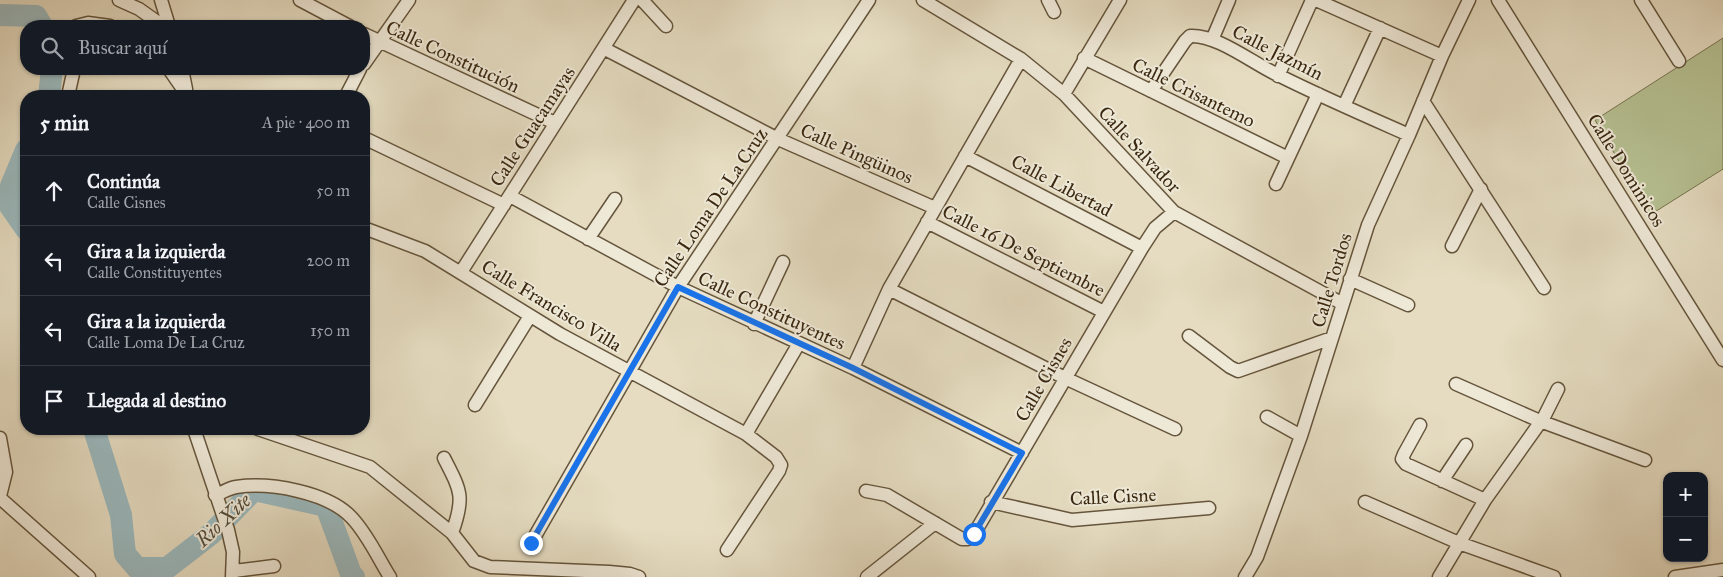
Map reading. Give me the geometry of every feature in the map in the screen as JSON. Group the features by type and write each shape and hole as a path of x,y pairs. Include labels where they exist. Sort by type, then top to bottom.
{"street":[{"path":"119,0 139,9 155,20"},
{"path":"161,0 167,20"},
{"path":"300,0 338,20"},
{"name":"Calle Guacamayas","path":"461,272 634,0"},
{"path":"642,0 666,26"},
{"name":"Calle Loma De La Cruz","path":"531,543 678,287 869,0"},
{"name":"Calle Salvador","path":"923,0 1020,59 1064,94 1174,212 1343,304"},
{"path":"1048,0 1054,12"},
{"path":"1064,94 1120,0"},
{"path":"1212,40 1229,0"},
{"path":"1278,76 1314,0 1442,56"},
{"name":"Calle Tordos","path":"1246,577 1257,556 1302,436 1368,225 1442,56 1469,0"},
{"name":"Calle Dominicos","path":"1498,0 1723,360"},
{"path":"1641,0 1679,61"},
{"path":"370,55 412,1"},
{"path":"1344,106 1380,28"},
{"name":"Calle Jazmín","path":"1151,91 1190,36 1196,36 1212,40 1278,76 1409,135"},
{"name":"Calle Constitución","path":"370,37 555,123"},
{"name":"Calle Pingüinos","path":"605,48 778,139 935,208"},
{"name":"Calle Crisantemo","path":"1084,58 1288,158"},
{"path":"853,368 889,289 1020,59"},
{"path":"69,90 73,75"},
{"path":"173,75 183,90"},
{"path":"183,75 186,90"},
{"path":"349,90 357,75"},
{"path":"1276,184 1318,94"},
{"path":"1423,101 1544,288"},
{"name":"Calle Constituyentes","path":"370,141 588,239 678,287 798,345 853,368 1022,453"},
{"name":"Calle Libertad","path":"965,156 1142,248"},
{"path":"1452,246 1481,188"},
{"path":"588,239 615,200"},
{"name":"Calle Cisnes","path":"934,523 962,539 968,539 974,534 1142,248 1155,228 1174,212"},
{"name":"Calle 16 De Septiembre","path":"927,222 1104,312"},
{"name":"Calle Francisco Villa","path":"370,230 425,251 530,316 629,372 746,434 776,457 781,465 727,550"},
{"path":"754,324 783,262"},
{"path":"1350,280 1408,305"},
{"path":"889,289 1065,378 1175,429"},
{"path":"475,405 530,316"},
{"path":"1189,336 1238,371 1332,338"},
{"path":"746,434 798,345"},
{"path":"1456,384 1540,421 1646,460"},
{"path":"1439,577 1485,500 1544,417 1558,389"},
{"path":"1267,417 1302,436"},
{"path":"1420,425 1402,459 1406,464 1485,500"},
{"path":"196,435 233,552 233,574 274,566"},
{"path":"276,435 370,467 452,533 474,561 490,567 609,572 639,577"},
{"path":"0,438 6,472 2,482 0,497 90,577"},
{"path":"1442,481 1466,445"},
{"path":"444,458 460,488 460,510 452,533"},
{"path":"216,500 234,487 259,485 300,492 329,503 352,518 390,577"},
{"path":"866,491 888,495 934,523 867,577"},
{"name":"Calle Cisne","path":"992,502 1072,520 1209,508"},
{"path":"1365,502 1459,543 1554,577"},
{"path":"1675,577 1723,570"}],"green space":[{"path":"1723,38 1723,169 1650,215 1595,120"}],"waterway":[{"name":"Rio Xite","path":"0,15 36,16 38,20"},
{"name":"Rio Xite","path":"50,90 51,75"},
{"name":"Rio Xite","path":"20,164 11,186 10,206 20,220"},
{"name":"Rio Xite","path":"96,435 121,515 125,554 137,568 167,568 211,534 254,490 326,506 351,574 354,577"}],"route":[{"path":"531,543 678,287 798,345 853,368 1022,453 974,534"}]}
